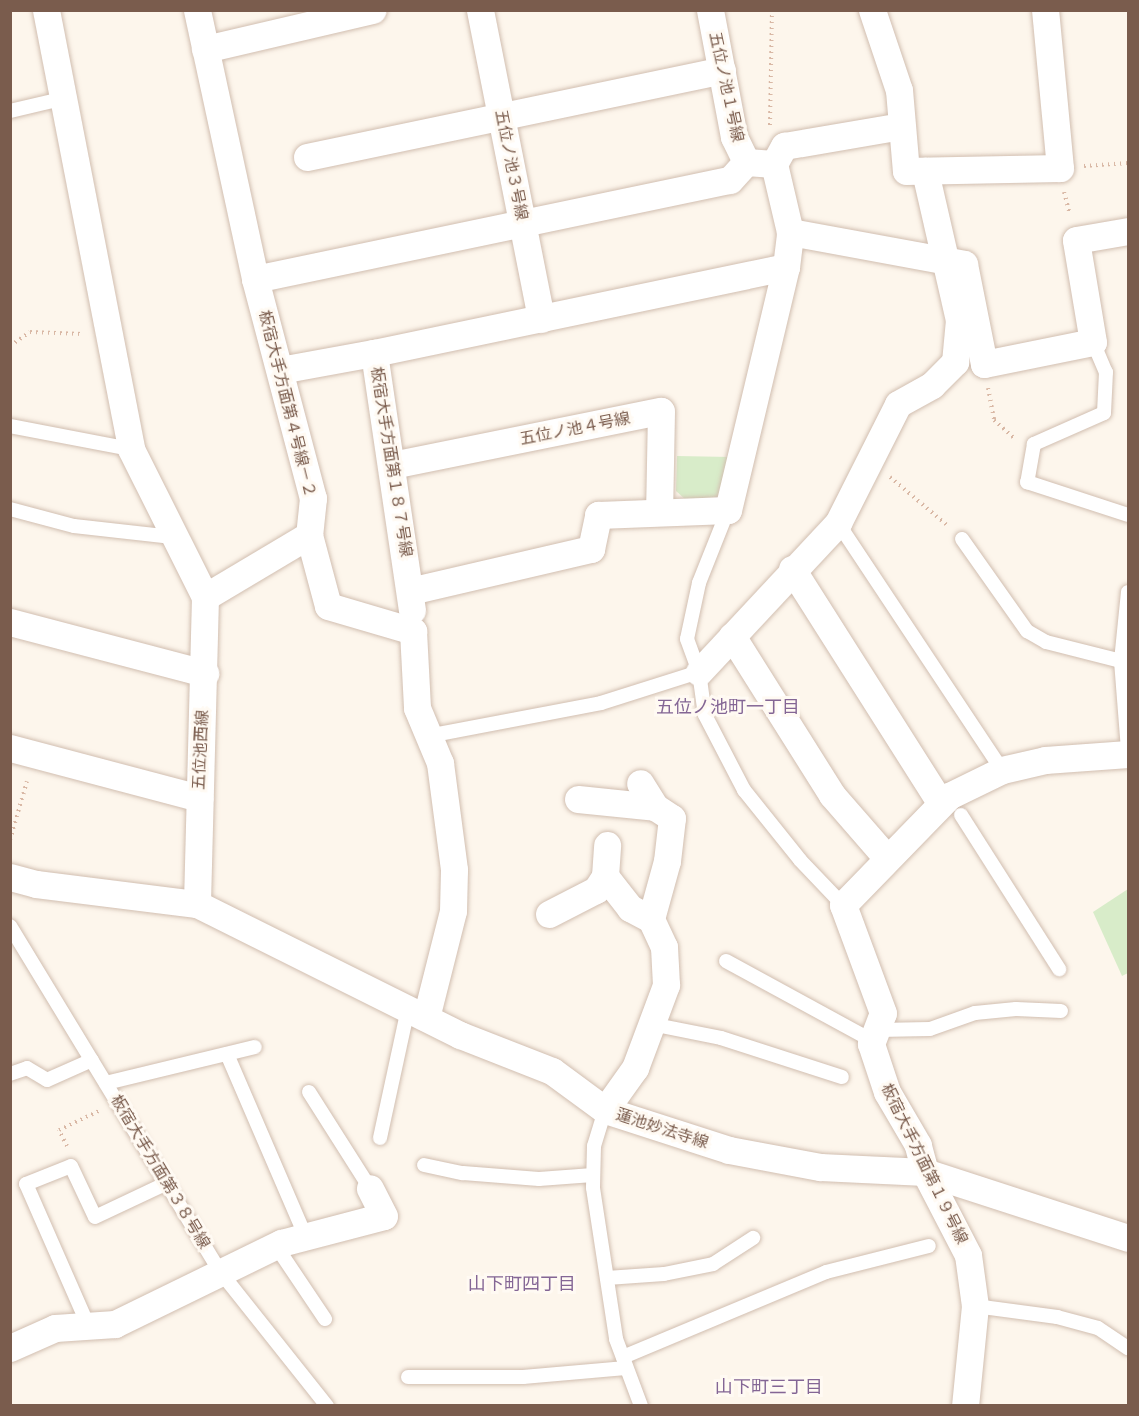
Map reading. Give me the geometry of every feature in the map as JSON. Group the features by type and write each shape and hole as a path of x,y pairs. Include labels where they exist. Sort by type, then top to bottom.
{"street":[{"path":"46,10 61,99 130,449 172,537 205,597 309,535"},
{"name":"板宿大手方面第４号線－２","path":"197,10 255,279 312,498 309,535 328,606 413,631"},
{"path":"205,49 284,20 373,10"},
{"name":"五位ノ池３号線","path":"480,10 542,319"},
{"name":"五位ノ池１号線","path":"710,10 734,137 746,162"},
{"path":"872,10 899,90 906,171 1060,168 1045,10"},
{"path":"307,157 722,70"},
{"path":"410,591 591,549 598,515 728,510 786,267 790,232 774,164 784,146 901,126"},
{"path":"255,279 522,221 730,180 746,162 774,164"},
{"path":"699,672 792,569 838,523 898,404 932,386 955,362 959,320 949,262 925,171"},
{"path":"790,232 964,264 984,364 1093,342 1076,240 1128,231"},
{"path":"374,353 786,267"},
{"name":"板宿大手方面第１８７号線","path":"280,370 374,353 410,591 413,631"},
{"name":"五位ノ池４号線","path":"392,465 662,411 659,511"},
{"path":"792,569 950,808"},
{"name":"五位池西線","path":"197,904 205,673 205,597"},
{"path":"10,622 205,673"},
{"path":"413,631 417,708 440,763 448,801 454,870 453,911 417,1013"},
{"path":"732,636 832,795 886,857"},
{"path":"10,747 199,798"},
{"path":"843,905 886,857 1002,770 1045,760 1128,754"},
{"path":"640,783 655,807 672,818 667,861 651,919"},
{"path":"578,799 655,807"},
{"path":"549,914 596,890 605,876 607,845"},
{"path":"605,876 630,908 651,919 664,947 666,985 635,1068 605,1110"},
{"name":"蓮池妙法寺線","path":"10,877 36,884 197,904 417,1013 552,1071 605,1110 729,1150 820,1167 925,1172 1128,1238"},
{"path":"10,898 36,884"},
{"name":"板宿大手方面第１９号線","path":"843,905 883,1013 875,1035 887,1092 918,1145 925,1172 968,1255 975,1306 965,1406"},
{"path":"10,1348 55,1328 115,1324 276,1246 384,1216 370,1188"}],"lane":[{"path":"10,111 61,99"},
{"path":"1093,342 1106,372 1104,412 1034,444 1027,482 1128,515"},
{"path":"10,426 130,449"},
{"path":"10,508 74,526 172,537"},
{"name":"板宿大手方面第１９号線","path":"728,510 690,614 687,639 699,672 705,715 744,790 800,860 843,905"},
{"path":"838,523 1002,770"},
{"path":"962,538 1027,631 1046,642 1121,661"},
{"path":"1128,592 1121,661 1128,749"},
{"path":"428,736 601,703 699,672"},
{"path":"950,808 1059,969"},
{"name":"板宿大手方面第３８号線","path":"10,927 222,1274 327,1406"},
{"path":"726,961 875,1035 930,1029 975,1013 1016,1009 1061,1011"},
{"path":"380,1138 417,1013"},
{"path":"651,1024 721,1038 842,1077"},
{"path":"106,1083 255,1047"},
{"path":"228,1054 306,1237"},
{"path":"10,1074 27,1068 47,1080 92,1060"},
{"path":"309,1092 370,1188"},
{"path":"605,1110 594,1146 593,1175 607,1278 624,1363 641,1406"},
{"path":"424,1165 464,1173 539,1179 593,1175"},
{"path":"88,1325 26,1184 71,1166 95,1217 167,1183"},
{"path":"607,1278 664,1274 713,1264 753,1238"},
{"path":"276,1246 325,1319"},
{"path":"408,1377 523,1377 624,1363 826,1272 929,1246"},
{"path":"975,1306 1098,1328 1128,1348"}],"path":[{"path":"772,10 769,144 774,164"},
{"path":"1076,240 1060,168 1128,163"},
{"path":"10,346 30,332 76,332"},
{"path":"984,364 994,420 1013,439 1034,444"},
{"path":"867,466 895,479 962,538"},
{"path":"10,840 28,776"},
{"path":"71,1166 73,1158 59,1130 117,1102"}],"green space":[{"path":"677,456 731,457 726,488 717,497 686,500 676,491"},
{"path":"1128,889 1128,973 1122,976 1093,912"}],"district":[{"name":"五位ノ池町一丁目","path":"728,707"},
{"name":"山下町四丁目","path":"522,1284"},
{"name":"山下町三丁目","path":"769,1387"}]}
